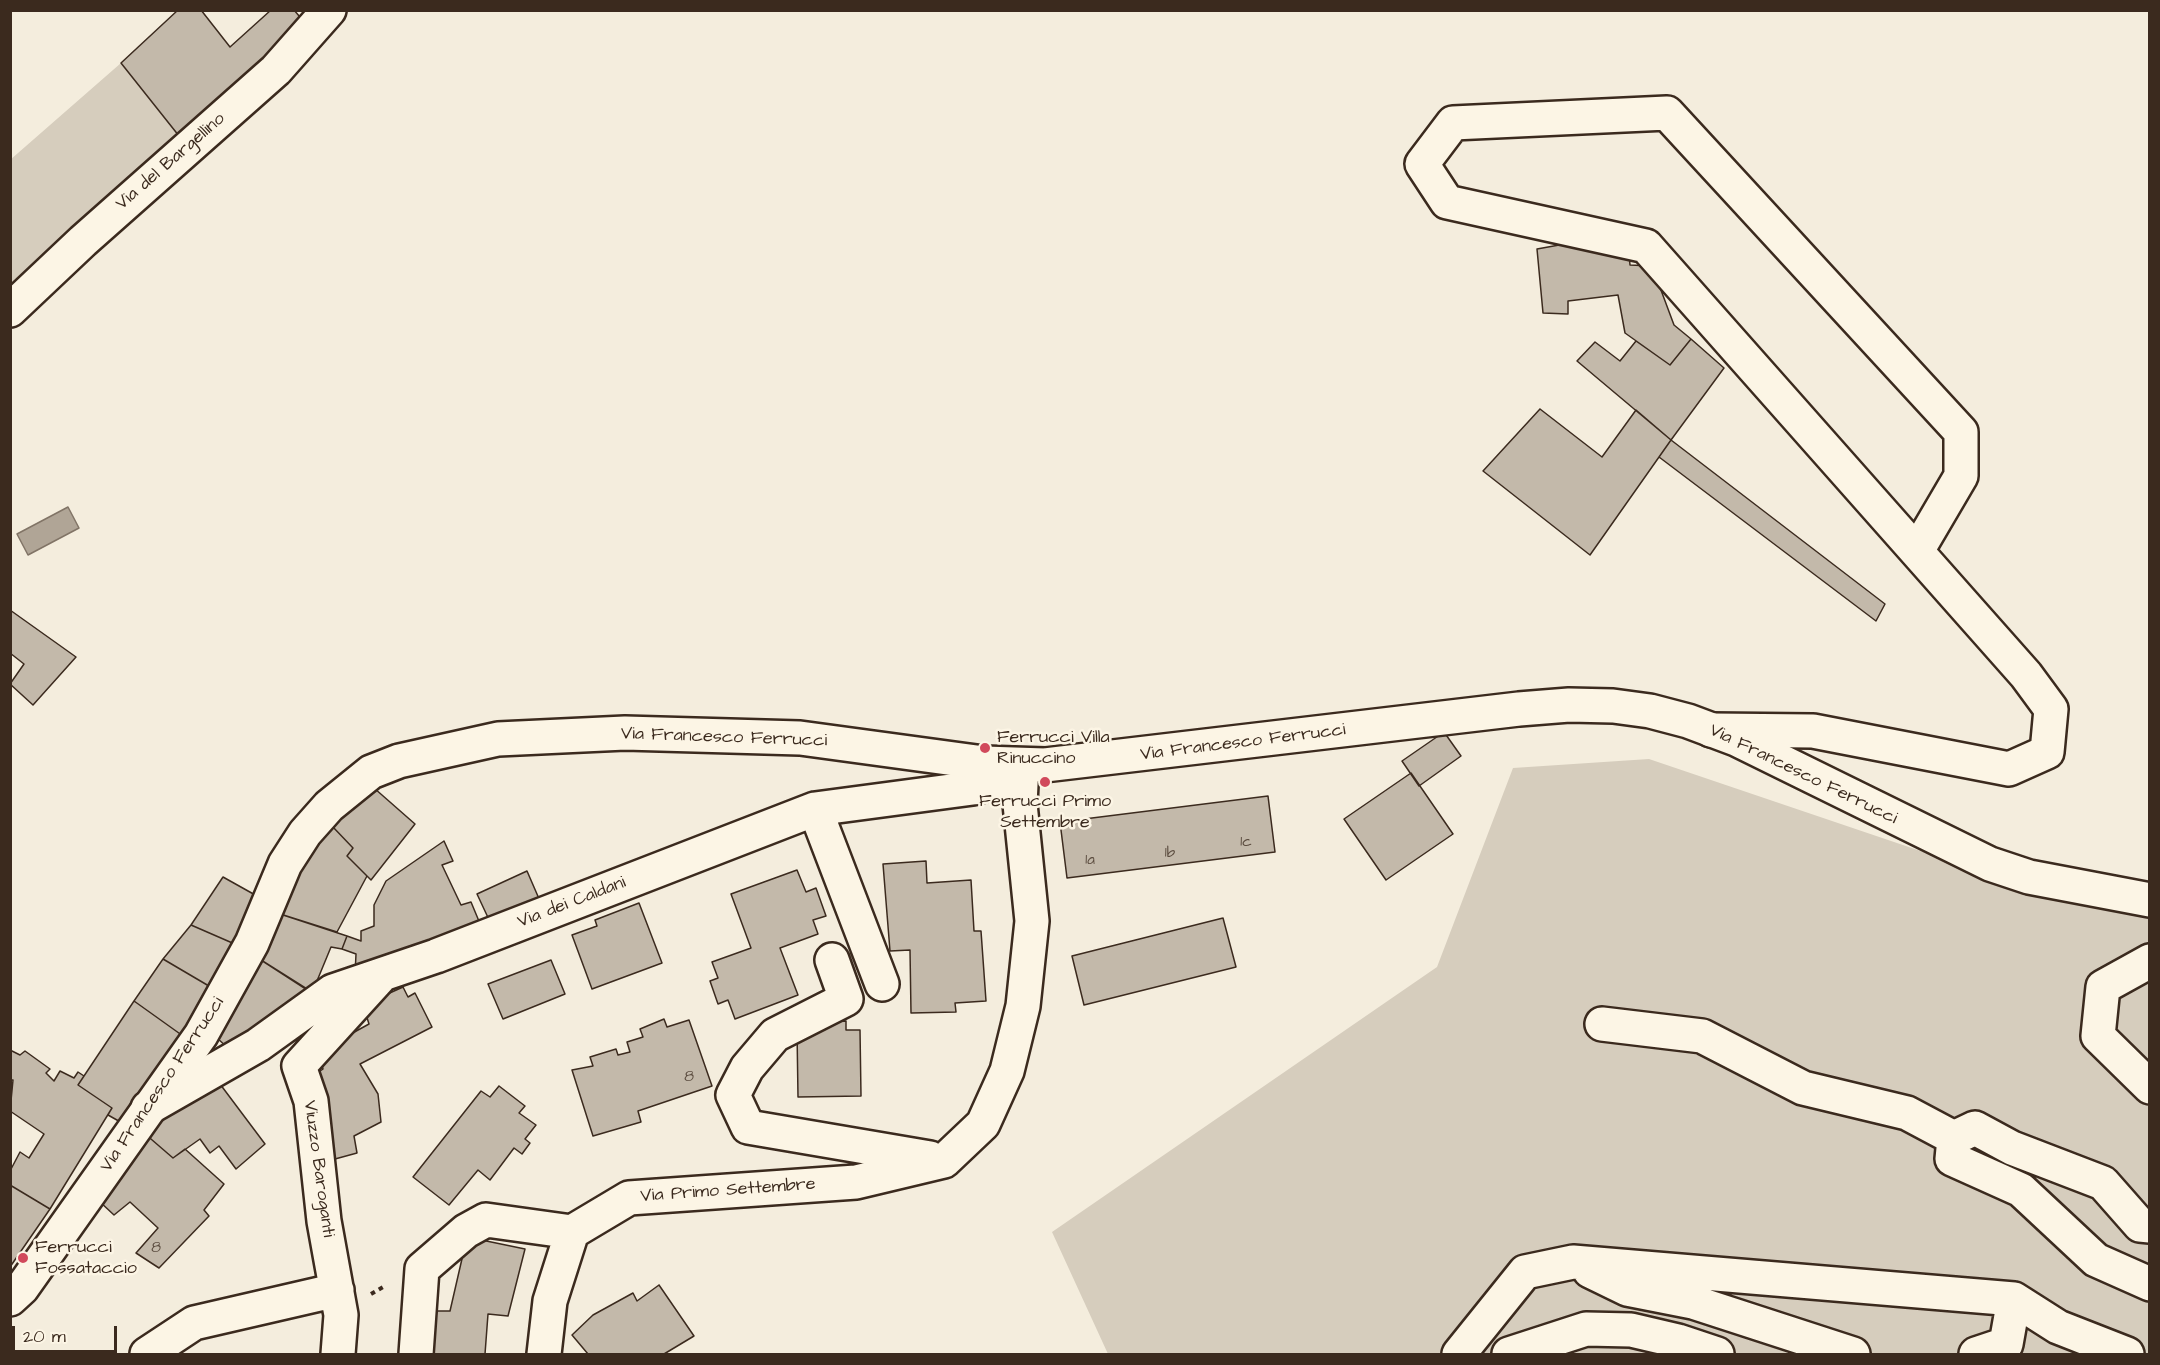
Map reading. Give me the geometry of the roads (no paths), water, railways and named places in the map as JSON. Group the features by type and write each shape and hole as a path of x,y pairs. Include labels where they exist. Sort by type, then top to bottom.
{"street":[{"name":"Via del Bargellino","path":"10,310 83,241 276,70 329,10"},
{"path":"1711,730 1813,731 2009,769 2047,752 2051,709 2026,675 1647,246 1447,202 1422,164 1454,123 1667,112 1961,432 1961,476 1917,551"},
{"name":"Via Francesco Ferrucci","path":"10,1299 22,1288 201,1035 252,943 285,864 305,833 350,787 371,772 399,761 498,739 625,733 800,738 984,763 1022,765 1078,763 1569,705 1613,706 1650,711 1736,739 1990,864 2029,877 2150,900"},
{"path":"832,960 846,999 775,1035 747,1068 733,1095 748,1127 944,1161 983,1124 1007,1071 1023,1006 1032,921 1020,804 1022,765"},
{"name":"Via dei Caldani","path":"148,1108 258,1045 333,991 384,974 815,809 974,788 995,782 1022,765"},
{"path":"815,809 882,984"},
{"path":"2150,961 2103,987 2098,1036 2150,1087"},
{"name":"Viuzzo Baroganti","path":"338,1354 341,1315 324,1221 310,1101 299,1066 384,974"},
{"path":"1602,1024 1702,1036 1803,1088 1907,1113 1954,1138"},
{"path":"1954,1138 1976,1128 2012,1148 2103,1183 2140,1225 2150,1226"},
{"path":"1954,1138 1952,1160 2021,1190 2096,1260 2150,1284"},
{"name":"Via Primo Settembre","path":"572,1232 629,1198 856,1182 944,1161"},
{"path":"416,1354 422,1269 466,1231 486,1220 572,1232 550,1301 544,1354"},
{"path":"1573,1262 1627,1289 1694,1302 1852,1354"},
{"path":"1459,1354 1525,1272 1573,1262 2014,1299 2058,1327 2127,1354"},
{"path":"147,1354 194,1323 337,1290"},
{"path":"1976,1354 2006,1344 2014,1299"},
{"path":"1509,1354 1540,1342 1586,1329 1630,1330 1678,1341 1717,1354"}],"place":[{"name":"Ferrucci Villa Rinuccino","path":"985,748"},
{"name":"Ferrucci Primo Settembre","path":"1045,782"},
{"name":"Ferrucci Fossataccio","path":"23,1258"}]}
